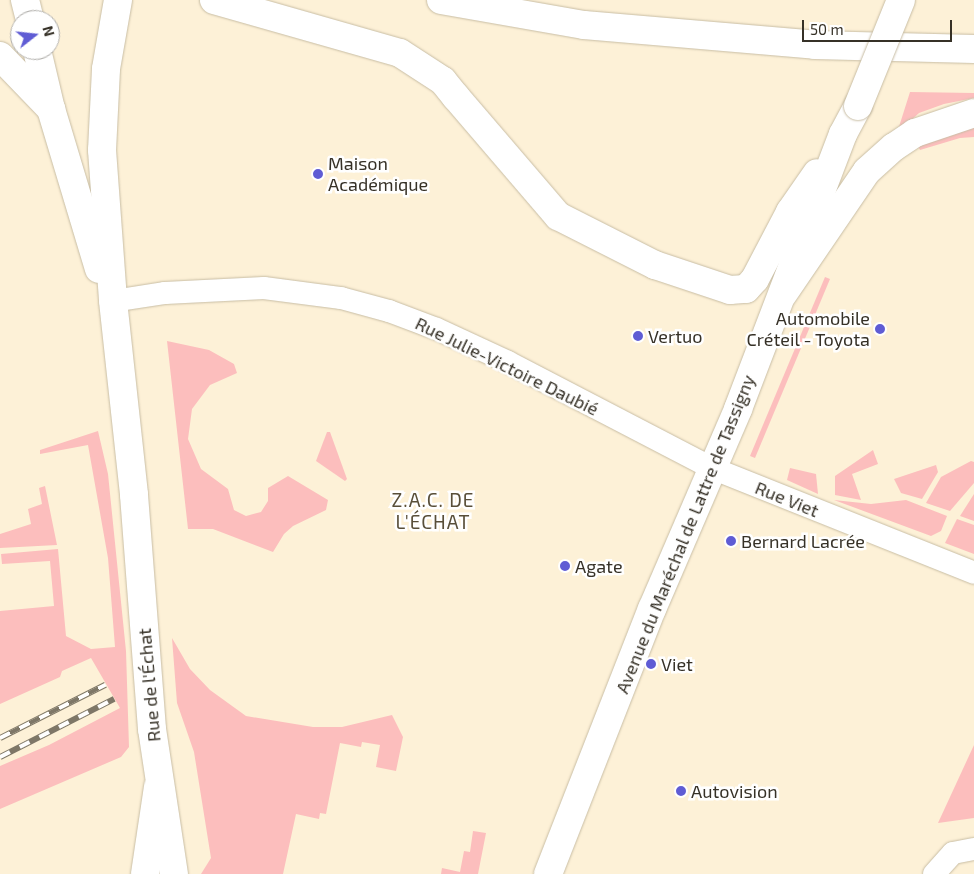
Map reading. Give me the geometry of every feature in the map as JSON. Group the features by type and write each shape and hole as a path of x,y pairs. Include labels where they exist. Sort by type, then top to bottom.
{"main road":[{"name":"Rue de l'Échat","path":"118,0 106,69 102,150 113,300 134,495 152,729 174,874"},
{"path":"214,0 400,53 443,81 558,216 655,265 730,290 746,288 755,279 790,212 843,134"},
{"path":"441,0 584,25 815,45 974,49"},
{"name":"Avenue du Maréchal de Lattre de Tassigny","path":"548,874 652,609 712,468 782,294 843,134 858,106 901,0"},
{"path":"0,56 51,109"},
{"path":"39,60 51,109 103,282 113,300"},
{"path":"782,294 867,171 894,146 915,134 974,113"},
{"path":"145,874 159,778"}],"street":[{"name":"Rue Julie-Victoire Daubié","path":"113,300 165,292 264,288 341,298 438,328 712,468"},
{"name":"Rue Viet","path":"712,468 974,573"},
{"path":"934,874 953,853 974,849"}],"shaded area":[{"path":"910,92 974,93 974,98 944,104 919,113 897,133"},
{"path":"974,126 974,137 960,138 920,150 917,144"},
{"path":"825,277 830,279 755,458 750,456"},
{"path":"167,341 209,350 234,364 237,373 210,385 192,409 188,439 201,469 228,489 234,510 246,516 261,512 268,501 268,488 288,476 328,500 326,510 293,526 284,534 273,552 213,529 188,529"},
{"path":"98,431 108,474 126,651 129,747 121,757 0,809 0,766 49,745 120,708 91,658 62,671 60,677 0,704 0,611 54,606 50,561 2,564 1,554 58,549 66,636 91,649 115,647 108,558 88,445 40,454 40,450"},
{"path":"327,432 330,432 347,479 345,481 316,461"},
{"path":"873,450 878,464 852,474 861,500 835,495 835,476"},
{"path":"971,461 974,462 974,483 950,511 926,503 941,477"},
{"path":"936,465 938,472 922,499 901,493 894,479"},
{"path":"790,468 816,474 818,494 787,480"},
{"path":"45,486 57,545 0,548 0,534 31,524 28,509 42,504 39,488"},
{"path":"974,494 974,521 960,516"},
{"path":"834,500 871,504 906,500 947,516 941,531 931,536"},
{"path":"957,519 974,525 974,554 945,543"},
{"path":"172,638 190,669 210,690 246,716 313,727 342,727 392,715 403,737 396,771 376,767 380,745 362,742 361,747 340,743 326,814 320,813 319,819 296,814 283,874 201,874 211,858 194,752 177,703"},
{"path":"974,745 974,818 938,823"},
{"path":"473,831 486,833 478,874 441,874 442,868 460,872 464,851 470,852"}],"railway":[{"path":"0,738 105,685"},
{"path":"0,757 114,699"}],"place":[{"name":"Maison Académique","path":"318,174"},
{"name":"Automobile Créteil - Toyota","path":"880,329"},
{"name":"Vertuo","path":"638,336"},
{"name":"Bernard Lacrée","path":"731,541"},
{"name":"Agate","path":"565,566"},
{"name":"Viet","path":"651,664"},
{"name":"Autovision","path":"681,791"}],"district":[{"name":"Z.A.C. DE L'ÉCHAT","path":"433,511"}]}
